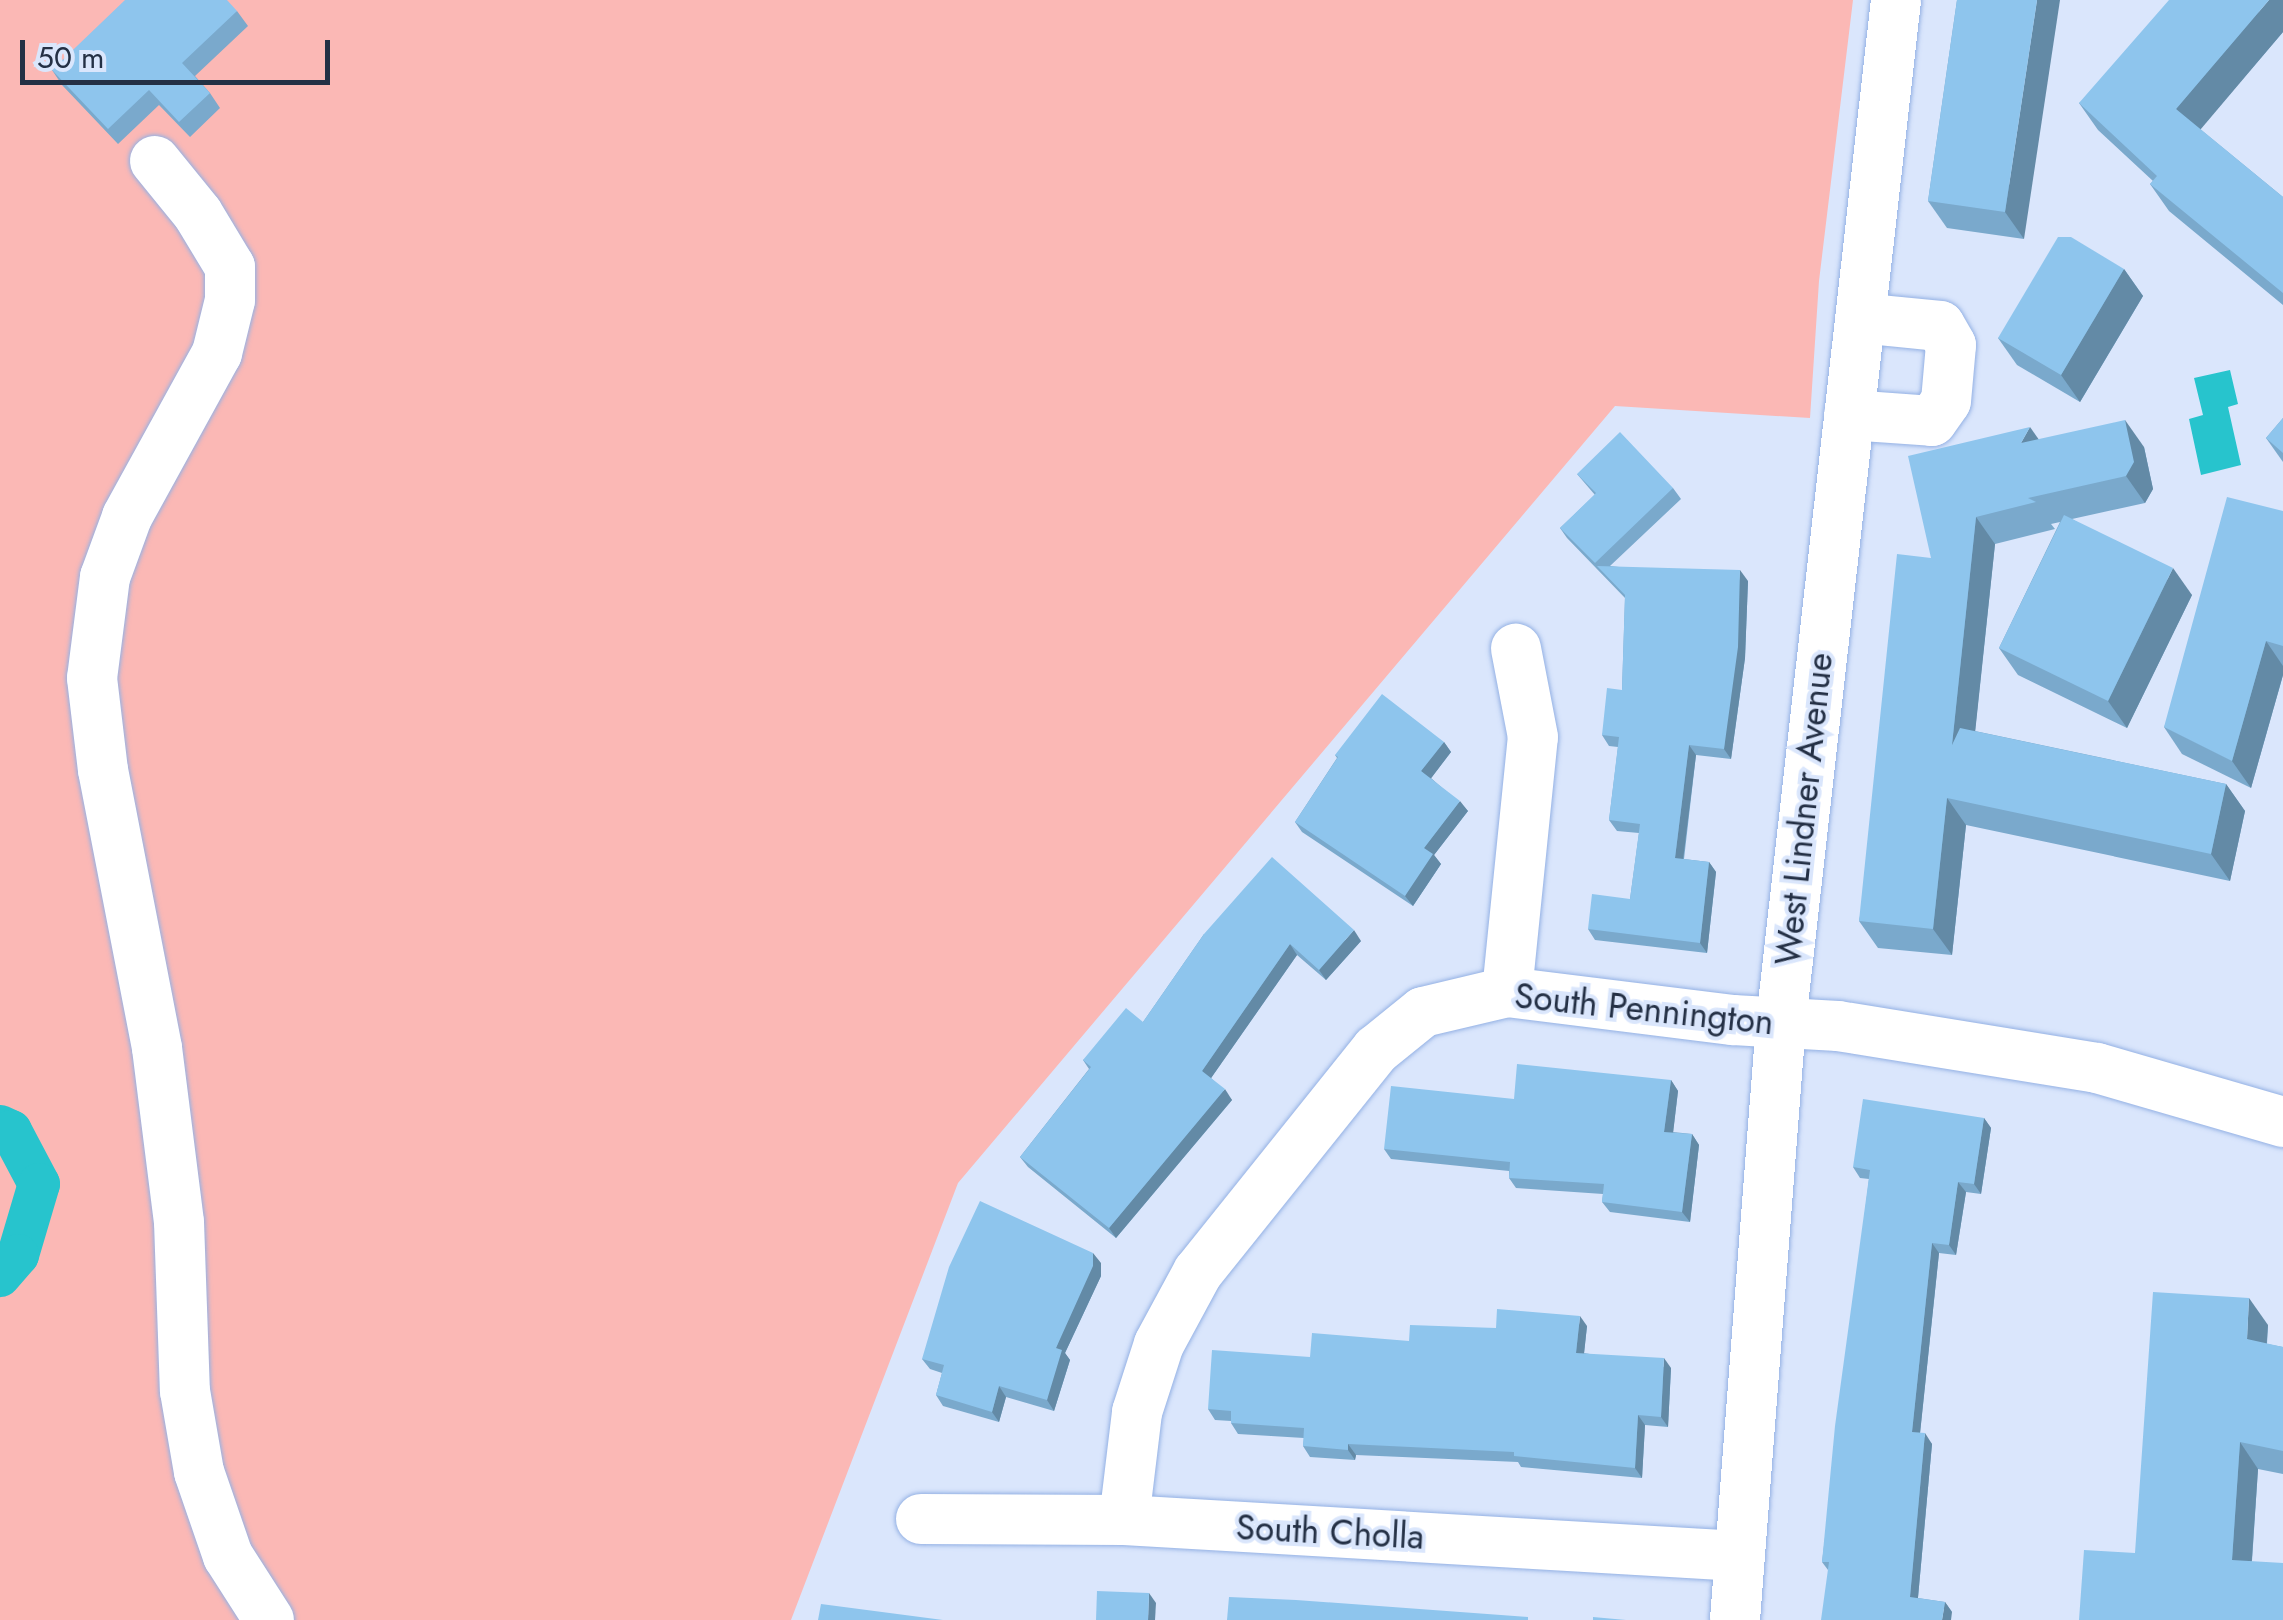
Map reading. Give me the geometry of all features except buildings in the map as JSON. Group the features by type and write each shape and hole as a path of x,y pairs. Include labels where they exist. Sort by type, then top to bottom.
{"street":[{"name":"West Lindner Avenue","path":"1735,1620 1781,1022 1896,0"},
{"path":"154,161 198,214 230,266 230,300 217,353 127,517 105,577 92,678 103,770 157,1048 179,1222 185,1391 199,1472 228,1556 269,1620"},
{"path":"1849,414 1932,421 1946,401 1952,345 1940,326 1860,318"},
{"path":"1507,992 1533,737 1516,648"},
{"name":"South Pennington","path":"1124,1520 1137,1412 1159,1344 1198,1272 1376,1050 1423,1012 1507,992 1838,1026 2096,1068 2283,1122"},
{"name":"South Cholla","path":"921,1520 1124,1520 1739,1556"}],"shaded area":[{"path":"0,0 1853,0 1819,281 1810,418 1615,406 958,1183 791,1620 0,1620"}],"water":[{"path":"2230,370 2238,404 2228,407 2241,465 2201,475 2189,419 2203,415 2194,378"}],"waterway":[{"path":"0,1126 11,1131 39,1184 18,1255 0,1276"}]}
